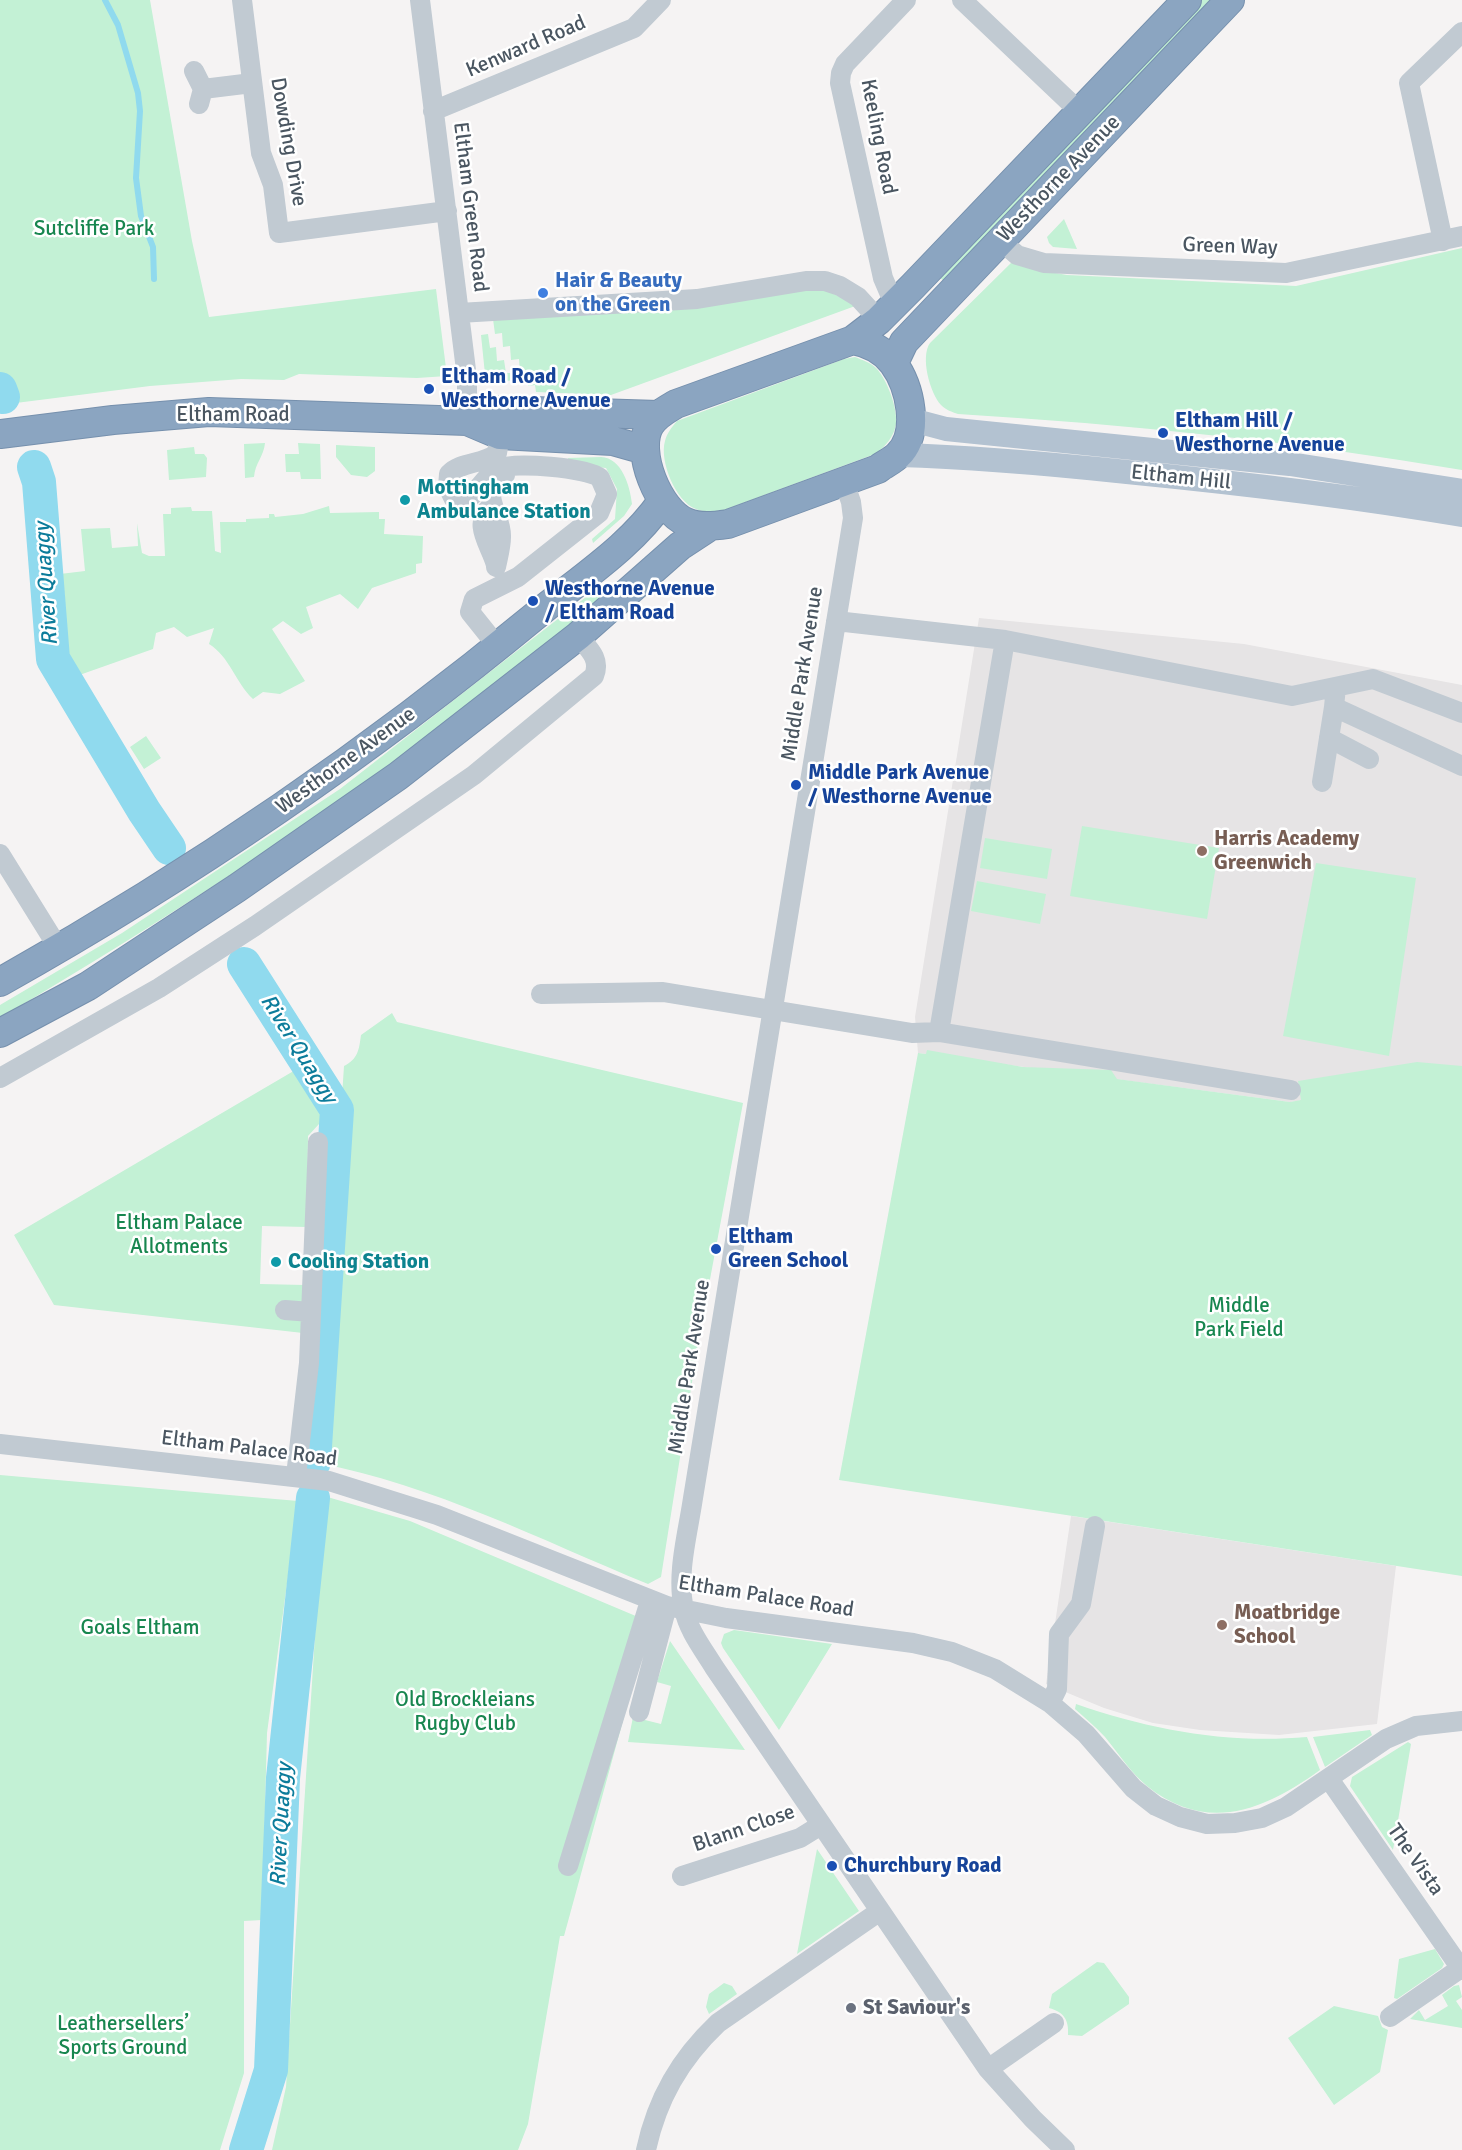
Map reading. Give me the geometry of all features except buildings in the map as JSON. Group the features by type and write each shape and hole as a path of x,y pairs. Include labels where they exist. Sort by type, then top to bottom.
{"highway":[{"name":"Westhorne Avenue","path":"658,415 675,404 853,340 888,311 1187,0"},
{"name":"Westhorne Avenue","path":"894,363 903,342 1230,0"},
{"path":"658,415 645,436 648,466 662,501 673,514 686,522 709,527 728,524 844,483 878,469 899,454 909,435 912,420 909,399 894,363 867,343 853,340"},
{"name":"Eltham Road","path":"0,434 113,420 210,412 467,421 501,410 658,415"},
{"name":"Eltham Road","path":"467,421 499,444 613,441 645,450"},
{"name":"Westhorne Avenue","path":"0,982 59,949 314,786 498,647 636,534 662,501"},
{"name":"Westhorne Avenue","path":"0,1033 88,986 237,888 398,776 584,643 680,546 709,527"}],"main road":[{"name":"Eltham Hill","path":"912,420 946,429 1290,465 1462,490"},
{"name":"Eltham Hill","path":"899,454 1173,476 1291,490 1462,515"}],"street":[{"name":"Dowding Drive","path":"242,0 261,153 273,185 279,232 447,211"},
{"name":"Eltham Green Road","path":"420,0 467,378 467,421"},
{"name":"Kenward Road","path":"433,111 634,28 661,0"},
{"name":"Keeling Road","path":"888,311 889,292 883,278 840,83 845,64 906,0"},
{"path":"962,0 1080,112"},
{"path":"1443,241 1408,82 1462,32"},
{"path":"198,88 252,83"},
{"name":"Green Way","path":"1000,240 1017,255 1044,264 1286,273 1462,236"},
{"path":"459,313 697,299 806,281 840,286 888,311"},
{"path":"498,647 470,612 474,599 497,576 518,577 599,513 607,500 604,486 594,473 508,466 498,469 468,499 460,501 450,496 447,481 452,470 490,459 499,444"},
{"path":"497,576 484,536 483,513 491,506 494,480 533,467"},
{"name":"Middle Park Avenue","path":"844,483 851,501 853,518 693,1498 684,1569 667,1606 694,1634 714,1667 988,2069 1033,2119 1065,2150"},
{"path":"836,621 1005,640 1292,696 1373,679 1462,713"},
{"path":"939,1032 1005,640"},
{"path":"0,1078 169,981 255,926 474,775 594,676 598,667 584,643"},
{"path":"1322,782 1336,687"},
{"path":"1334,707 1462,765"},
{"path":"1329,738 1369,759"},
{"path":"0,854 59,949"},
{"path":"541,994 663,992 912,1033 939,1032 1291,1090"},
{"path":"296,1476 309,1363 318,1142"},
{"path":"285,1310 311,1312"},
{"name":"Eltham Palace Road","path":"0,1444 329,1481 487,1533 667,1606 913,1643 952,1652 995,1669 1050,1702 1086,1734 1132,1788 1156,1806 1180,1818 1207,1824 1235,1823 1262,1818 1286,1807 1386,1739 1409,1729 1445,1721 1462,1721"},
{"path":"1050,1702 1057,1689 1059,1634 1081,1604 1095,1526"},
{"path":"639,1712 667,1606"},
{"path":"568,1866 667,1606"},
{"name":"The Vista","path":"1329,1779 1461,1969 1390,2017"},
{"name":"Blann Close","path":"682,1876 800,1838 821,1825"},
{"path":"646,2150 652,2123 662,2097 695,2045 718,2024 880,1911"},
{"path":"988,2069 1054,2023"}],"shaded area":[{"name":"Harris Academy Greenwich","path":"979,618 1244,644 1462,685 1462,1085 1423,1083 1290,1102 918,1053 915,1017"},
{"name":"Moatbridge School","path":"1071,1516 1396,1566 1377,1724 1279,1735 1200,1730 1153,1723 1104,1708 1046,1684"}],"green space":[{"name":"Sutcliffe Park","path":"0,0 150,0 192,241 209,317 436,289 447,376 417,378 299,374 284,380 241,379 150,386 0,405"},
{"path":"1201,0 1216,0 946,283 938,276"},
{"path":"1064,219 1077,249 1053,247 1049,243 1047,237"},
{"path":"1462,248 1462,470 1211,435 958,414 941,405 930,384 926,357 930,343 1012,262 1038,270 1067,275 1296,286"},
{"path":"808,287 823,289 858,305 611,395 536,392 535,385 528,386 527,372 520,373 519,359 511,360 510,346 503,347 502,333 495,334 493,319"},
{"path":"488,334 490,348 496,347 497,361 504,360 506,373 513,373 514,380 486,384 481,335"},
{"path":"855,357 876,368 888,387 893,403 896,418 895,429 879,451 724,510 699,510 682,498 671,480 664,459 667,435 677,421 844,359"},
{"path":"265,443 254,477 245,478 244,444"},
{"path":"298,443 320,444 321,479 301,479 300,472 286,472 285,454 299,454"},
{"path":"336,445 375,447 375,471 367,477 351,475 336,457"},
{"path":"194,447 195,454 204,454 207,458 206,477 169,480 167,450"},
{"path":"601,457 614,462 624,474 632,504 624,516 593,543 592,539 615,519 617,489 606,468 569,464 568,458"},
{"path":"329,506 330,513 379,512 379,519 385,519 384,534 423,536 422,563 416,564 416,573 372,588 358,609 340,594 306,607 313,628 301,634 283,621 272,629 305,681 280,694 263,692 253,699 222,656 209,644 214,628 187,637 174,627 156,633 153,649 71,678 59,658 49,541 51,541 57,597 65,596 60,574 85,571 81,529 110,528 112,548 138,546 137,523 142,553 149,556 165,556 163,514 171,514 171,508 191,507 192,511 212,511 215,551 221,553 220,522 246,522 246,519 269,518 269,514 274,514 275,517 303,514"},
{"path":"595,590 604,601 493,691 420,745 243,867 0,1018 0,1005 122,933 340,789"},
{"path":"146,736 161,758 144,769 130,747"},
{"path":"1082,826 1219,848 1207,919 1070,896"},
{"path":"985,838 1052,849 1047,879 980,868"},
{"path":"1316,863 1416,878 1389,1056 1283,1036"},
{"path":"977,881 1046,894 1040,924 971,911"},
{"path":"392,1013 397,1022 743,1103 699,1338 661,1577 648,1584 445,1499 361,1473 318,1463 344,1066 357,1054 361,1035"},
{"name":"Middle Park Field","path":"927,1050 1023,1067 1111,1070 1117,1079 1290,1102 1301,1100 1298,1081 1417,1062 1462,1066 1462,1576 839,1480 918,1053 926,1054"},
{"name":"Eltham Palace Allotments","path":"297,1069 330,1112 308,1136 307,1227 262,1226 260,1284 305,1285 303,1333 54,1305 14,1235"},
{"name":"Goals Eltham","path":"0,1475 298,1501 267,1733 262,1920 244,1921 244,2073 220,2150 0,2150"},
{"name":"Old Brockleians Rugby Club","path":"324,1496 410,1521 650,1622 564,1936 560,1936 528,2124 518,2150 272,2150 286,2087"},
{"path":"734,1630 832,1644 779,1730 723,1648 721,1643 724,1634"},
{"path":"670,1641 745,1750 628,1742 633,1717 661,1724 671,1686 657,1682"},
{"path":"1076,1704 1132,1721 1190,1733 1277,1739 1307,1737 1320,1770 1279,1796 1258,1805 1236,1811 1214,1813 1192,1810 1170,1801 1141,1781 1105,1737 1075,1709"},
{"path":"1370,1730 1372,1735 1325,1767 1313,1737"},
{"path":"1408,1742 1411,1744 1393,1850 1350,1786 1352,1777"},
{"path":"817,1849 859,1911 797,1954"},
{"path":"1435,1949 1444,1964 1442,1968 1397,1999 1394,1998 1399,1959"},
{"path":"1097,1962 1104,1963 1129,1997 1129,2004 1082,2036 1068,2035 1068,2025 1064,2017 1049,2008 1052,1994"},
{"path":"724,1983 732,1986 737,1994 709,2014 706,2007 709,1994"},
{"path":"1459,1985 1462,1997 1456,2001 1462,2010 1462,2028 1410,2019 1419,2010 1425,2020 1448,2006 1442,1995"},
{"path":"1334,2006 1378,2016 1382,2027 1388,2030 1380,2072 1334,2105 1288,2038"}],"waterway":[{"path":"105,0 118,25 138,93 140,111 136,178 141,216 153,247 154,279"},
{"name":"River Quaggy","path":"0,389 3,397"},
{"name":"River Quaggy","path":"34,467 39,482 53,659 144,811 169,848"},
{"name":"River Quaggy","path":"244,964 337,1110 314,1462"},
{"name":"River Quaggy","path":"246,2150 271,2070 283,1778 313,1498"}],"place":[{"name":"Hair & Beauty on the Green","path":"543,293"},
{"name":"Eltham Road / Westhorne Avenue","path":"429,389"},
{"name":"Eltham Hill / Westhorne Avenue","path":"1163,433"},
{"name":"Mottingham Ambulance Station","path":"405,500"},
{"name":"Westhorne Avenue / Eltham Road","path":"533,601"},
{"name":"Middle Park Avenue / Westhorne Avenue","path":"796,785"},
{"name":"Harris Academy Greenwich","path":"1202,851"},
{"name":"Eltham Green School","path":"716,1249"},
{"name":"Cooling Station","path":"276,1262"},
{"name":"Moatbridge School","path":"1222,1625"},
{"name":"Churchbury Road","path":"832,1866"},
{"name":"St Saviour's","path":"851,2008"}],"park label":[{"name":"Leathersellers’ Sports Ground","path":"123,2036"}]}
